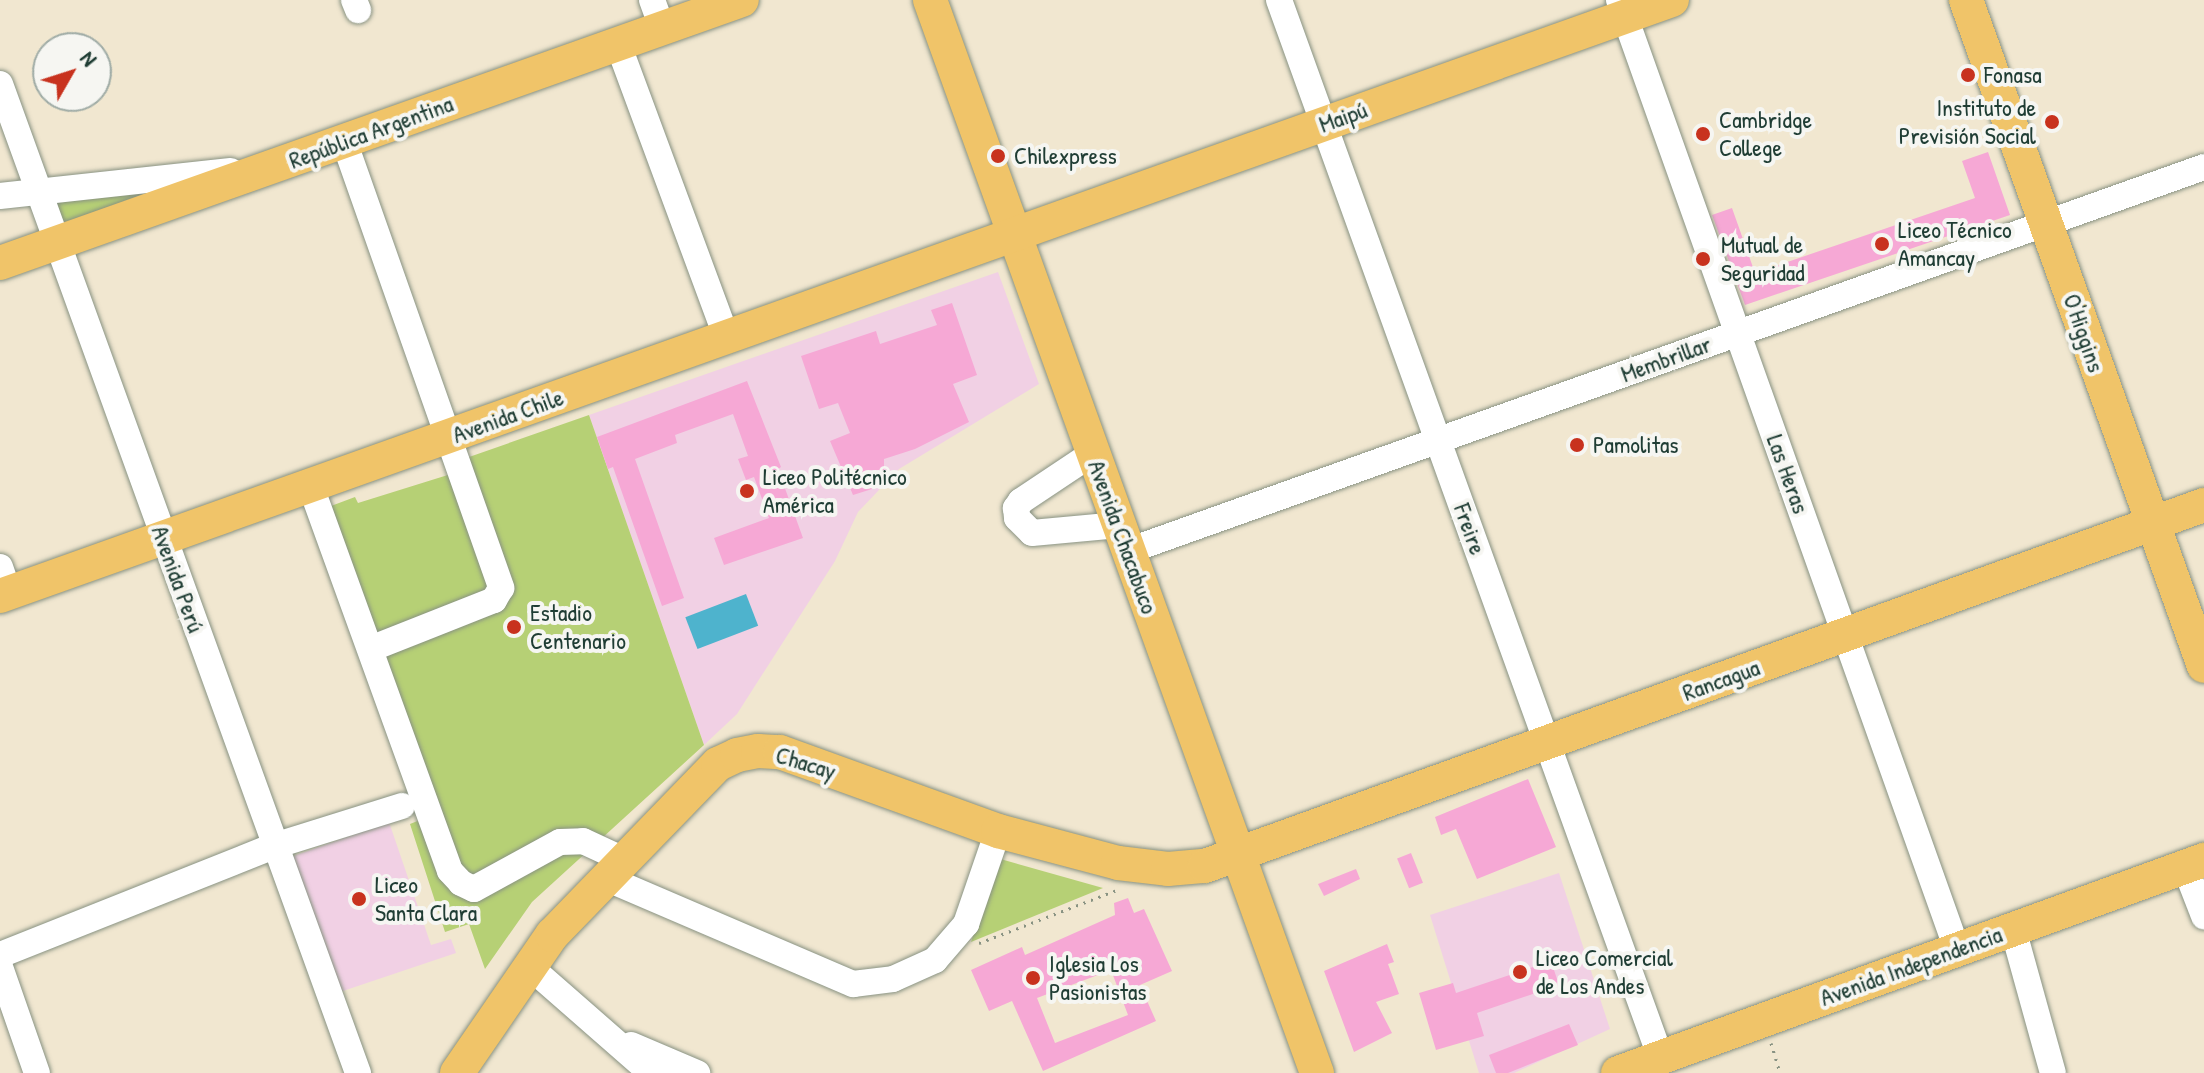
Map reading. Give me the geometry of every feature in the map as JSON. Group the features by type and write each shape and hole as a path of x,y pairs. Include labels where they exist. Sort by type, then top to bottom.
{"main road":[{"name":"República Argentina","path":"0,263 618,44 668,12 742,0"},
{"name":"Avenida Chacabuco","path":"930,0 1317,1073"},
{"name":"Maipú","path":"1015,235 1324,124 1622,8 1672,0"},
{"name":"O'Higgins","path":"1966,0 2204,666"},
{"name":"Avenida Chile","path":"3,586 164,539 1015,235"},
{"name":"Rancagua","path":"1238,855 2204,505"},
{"name":"Chacay","path":"457,1073 552,935 718,764 758,751 791,755 998,831 1150,868 1205,866 1238,855"},
{"name":"Avenida Independencia","path":"1618,1073 2194,863"}],"street":[{"name":"Freire","path":"1279,0 1661,1059"},
{"name":"Las Heras","path":"1622,8 1957,949"},
{"path":"618,44 727,338"},
{"name":"Avenida Perú","path":"0,84 358,1073"},
{"path":"344,141 501,588 500,595 370,649"},
{"path":"0,196 274,166"},
{"name":"Membrillar","path":"1093,453 1021,501 1016,508 1017,518 1032,533 1124,538 1438,440 2204,167"},
{"path":"311,487 450,871 461,883 474,889 560,842 583,841 617,870 853,984 893,979 935,960 966,924 998,831"},
{"path":"0,955 274,846 402,806"},
{"path":"2194,863 2204,916"},
{"path":"2013,929 2053,1073"},
{"path":"0,967 37,1073"},
{"path":"530,967 651,1073"},
{"path":"609,1036 697,1073"}],"path":[{"path":"977,944 1118,890"},
{"path":"1765,1020 1780,1073"}],"shaded area":[{"name":"Liceo Politécnico América","path":"998,272 1039,384 899,469 858,512 835,561 737,714 704,745 589,415"},
{"name":"Liceo Santa Clara","path":"389,822 431,945 451,939 456,953 337,993 288,858"},
{"name":"Liceo Comercial de Los Andes","path":"1559,873 1610,1029 1514,1073 1479,1073 1430,915"}],"green space":[{"path":"221,176 62,235 48,204"},
{"name":"Estadio Centenario","path":"589,415 704,745 532,902 485,969 469,924 445,932 410,824 430,816 323,509 355,497 358,503 451,474 449,464"},
{"path":"997,858 1103,888 971,942"}],"water":[{"path":"746,594 758,626 698,649 685,617"}],"building":[{"name":"Liceo Técnico Amancay","path":"1988,152 2010,215 1745,305 1712,215 1732,208 1755,273 1975,198 1962,161"},
{"path":"952,303 977,375 953,384 969,422 915,449 884,459 884,470 870,481 872,489 853,495 830,441 850,433 838,403 819,409 801,356 876,331 880,344 937,325 931,310"},
{"path":"747,381 781,467 778,469 803,538 724,565 714,538 769,518 754,477 746,480 738,459 748,456 733,414 675,435 677,443 635,459 684,598 662,606 613,467 608,469 597,437"},
{"path":"1528,779 1556,847 1477,879 1456,829 1441,835 1435,817"},
{"path":"1411,853 1423,883 1409,888 1397,859"},
{"path":"1356,869 1360,879 1324,896 1318,884"},
{"name":"Iglesia Los Pasionistas","path":"1128,898 1134,913 1144,909 1172,971 1140,985 1156,1021 1043,1071 1012,1001 989,1011 971,970 1022,947 1025,955 1115,915 1114,903","holes":["1111,970 1128,1015 1055,1043 1037,998"]},
{"path":"1387,944 1394,962 1388,964 1399,994 1376,1002 1392,1033 1354,1052 1324,971"},
{"path":"1551,961 1559,985 1477,1013 1484,1036 1436,1050 1419,993 1453,983 1456,993"},
{"path":"1569,1024 1578,1045 1508,1073 1496,1073 1489,1055"}],"place":[{"name":"Fonasa","path":"1968,75"},
{"name":"Instituto de Previsión Social","path":"2052,122"},
{"name":"Cambridge College","path":"1703,134"},
{"name":"Chilexpress","path":"998,156"},
{"name":"Liceo Técnico Amancay","path":"1882,244"},
{"name":"Mutual de Seguridad","path":"1703,259"},
{"name":"Pamolitas","path":"1577,445"},
{"name":"Liceo Politécnico América","path":"747,491"},
{"name":"Estadio Centenario","path":"514,627"},
{"name":"Liceo Santa Clara","path":"359,899"},
{"name":"Liceo Comercial de Los Andes","path":"1520,972"},
{"name":"Iglesia Los Pasionistas","path":"1033,978"}]}
